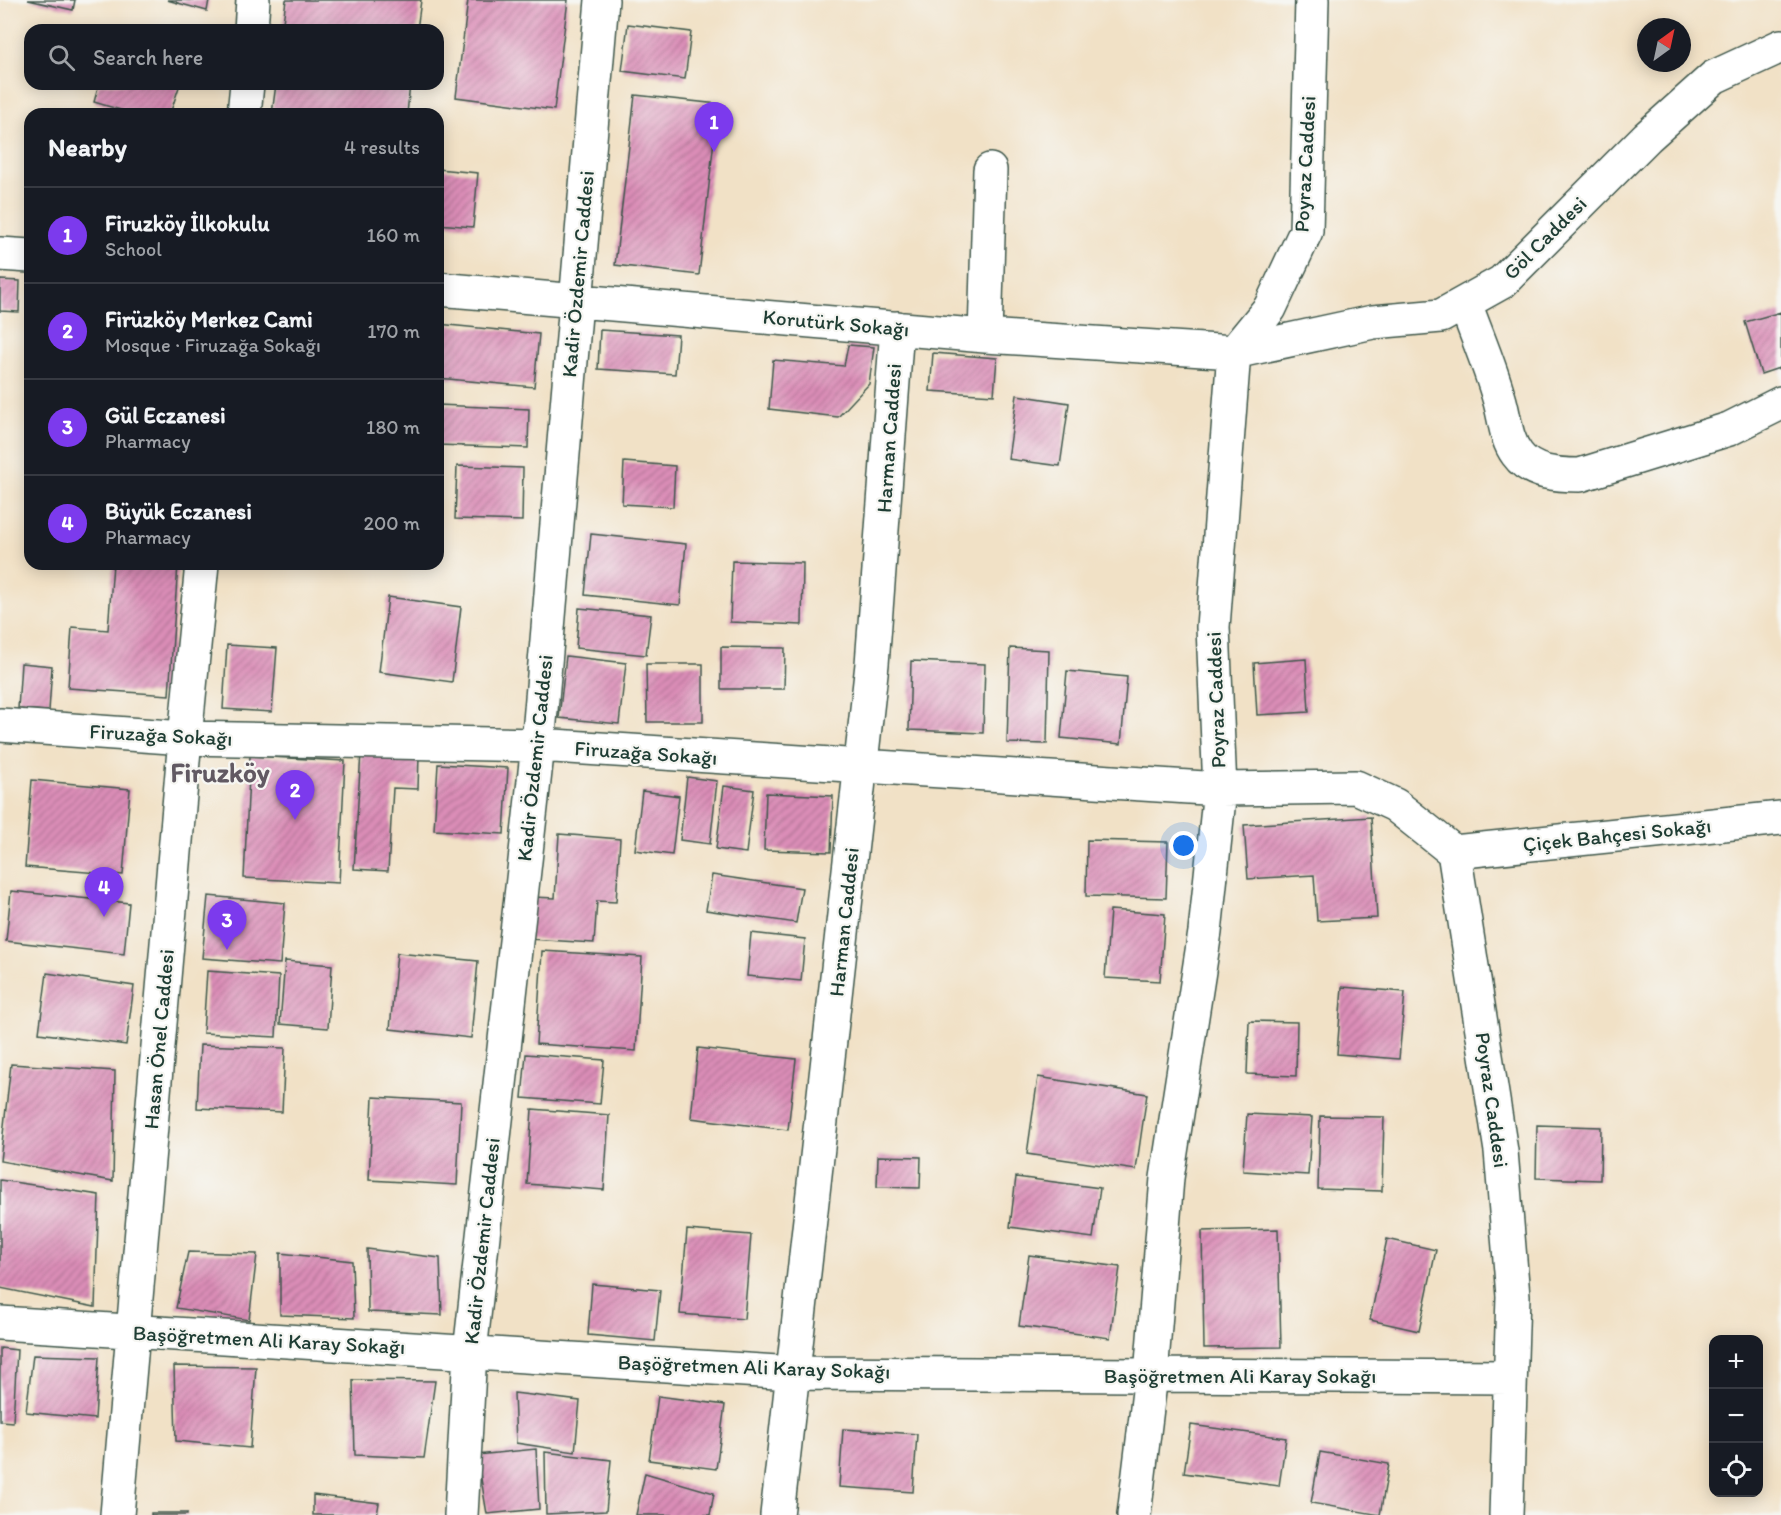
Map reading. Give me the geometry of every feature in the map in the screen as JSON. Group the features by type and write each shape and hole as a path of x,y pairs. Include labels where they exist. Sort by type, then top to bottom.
{"street":[{"path":"251,24 253,0"},
{"name":"Kadir Özdemir Caddesi","path":"461,1515 470,1352 538,745 602,0"},
{"name":"Poyraz Caddesi","path":"1312,0 1306,231 1270,308 1234,352 1213,627 1220,789 1356,786 1395,805 1454,852 1501,1151 1513,1296 1506,1515"},
{"name":"Göl Caddesi","path":"1234,352 1373,322 1442,315 1465,303 1502,282 1647,136 1714,77 1781,46"},
{"path":"245,108 246,90"},
{"path":"986,336 990,170"},
{"path":"0,254 24,256"},
{"name":"Korutürk Sokağı","path":"444,290 986,336 1234,352"},
{"path":"1465,303 1499,398 1505,428 1518,455 1538,470 1556,475 1580,475 1729,429 1781,403"},
{"name":"Harman Caddesi","path":"777,1515 872,664 897,328"},
{"name":"Hasan Önel Caddesi","path":"117,1515 184,738 201,570"},
{"name":"Firuzağa Sokağı","path":"0,725 184,738 538,745 861,768 1220,789"},
{"path":"1134,1515 1151,1375 1167,1178 1205,932 1220,789"},
{"name":"Çiçek Bahçesi Sokağı","path":"1454,852 1781,818"},
{"name":"Başöğretmen Ali Karay Sokağı","path":"0,1323 794,1373 1510,1377"}],"building":[{"path":"28,0 75,0 73,10"},
{"path":"167,0 209,0 207,11"},
{"path":"286,0 421,0 418,24 283,24"},
{"path":"468,0 568,0 554,110 456,97"},
{"path":"628,24 691,32 685,79 622,71"},
{"path":"97,90 178,90 172,108 114,108 94,102"},
{"path":"275,90 409,90 408,108 273,108"},
{"path":"635,95 718,104 699,275 615,265"},
{"path":"444,170 478,173 473,227 444,225"},
{"path":"0,280 20,281 19,312 0,311"},
{"path":"1781,312 1781,373 1779,368 1761,374 1745,322"},
{"path":"444,325 539,334 534,387 444,379"},
{"path":"600,330 678,335 675,374 598,369"},
{"path":"848,345 874,347 869,384 838,417 769,409 773,360 844,366"},
{"path":"933,353 997,358 994,395 930,391"},
{"path":"1017,395 1069,403 1060,466 1008,459"},
{"path":"444,405 529,409 528,448 444,445"},
{"path":"624,462 675,466 673,507 622,504"},
{"path":"457,466 523,468 522,521 455,519"},
{"path":"591,534 686,544 680,605 585,595"},
{"path":"732,561 803,563 802,625 730,622"},
{"path":"113,570 178,570 169,695 68,688 72,627 108,630"},
{"path":"388,597 461,607 452,682 379,672"},
{"path":"579,608 651,615 646,655 576,648"},
{"path":"227,645 277,648 272,712 223,709"},
{"path":"721,647 785,648 784,689 721,689"},
{"path":"1010,648 1049,650 1047,744 1007,743"},
{"path":"566,656 626,663 619,724 559,718"},
{"path":"1306,659 1309,712 1257,715 1254,663"},
{"path":"911,661 985,664 983,733 909,730"},
{"path":"21,663 52,666 49,711 18,709"},
{"path":"646,664 703,664 703,722 647,722"},
{"path":"1067,671 1127,677 1121,744 1061,738"},
{"path":"361,752 419,755 418,789 393,788 388,871 354,869"},
{"path":"250,756 345,761 339,883 244,878"},
{"path":"438,764 508,768 504,834 434,830"},
{"path":"687,777 717,781 710,844 680,840"},
{"path":"32,780 130,789 123,875 25,867"},
{"path":"724,786 754,790 746,853 716,849"},
{"path":"642,791 679,796 672,855 635,850"},
{"path":"766,793 833,796 831,852 764,850"},
{"path":"1371,817 1377,918 1317,921 1314,875 1248,879 1244,825"},
{"path":"559,834 620,839 616,902 597,901 594,943 529,939 532,897 555,898"},
{"path":"1087,840 1168,842 1166,898 1086,896"},
{"path":"712,875 802,888 796,923 706,910"},
{"path":"11,891 129,903 124,954 6,941"},
{"path":"208,896 285,903 280,964 202,958"},
{"path":"1110,910 1165,914 1160,981 1105,978"},
{"path":"751,933 805,939 801,981 747,976"},
{"path":"542,951 642,957 636,1051 536,1044"},
{"path":"397,953 478,961 471,1038 390,1029"},
{"path":"285,961 332,965 328,1028 280,1024"},
{"path":"207,971 279,976 276,1037 203,1033"},
{"path":"47,973 134,986 126,1045 39,1033"},
{"path":"1342,987 1405,992 1399,1059 1337,1054"},
{"path":"1249,1021 1297,1022 1296,1076 1247,1074"},
{"path":"200,1045 285,1048 282,1112 197,1108"},
{"path":"698,1048 796,1059 788,1130 691,1118"},
{"path":"526,1054 604,1060 600,1104 522,1098"},
{"path":"11,1064 115,1071 113,1181 0,1161"},
{"path":"1038,1077 1147,1094 1136,1170 1027,1154"},
{"path":"373,1097 461,1102 457,1185 369,1180"},
{"path":"532,1109 609,1115 604,1190 527,1184"},
{"path":"1247,1114 1312,1117 1308,1175 1243,1171"},
{"path":"1320,1116 1384,1117 1382,1191 1318,1189"},
{"path":"1537,1125 1601,1127 1600,1180 1536,1178"},
{"path":"878,1156 921,1157 920,1188 877,1187"},
{"path":"1016,1177 1100,1188 1093,1238 1010,1227"},
{"path":"0,1180 99,1195 95,1307 0,1288"},
{"path":"1278,1229 1281,1347 1204,1348 1202,1231"},
{"path":"687,1230 751,1235 744,1319 680,1314"},
{"path":"1387,1239 1436,1250 1419,1331 1370,1320"},
{"path":"367,1249 440,1258 442,1315 368,1312"},
{"path":"188,1252 257,1254 249,1320 176,1308"},
{"path":"280,1253 352,1261 354,1318 280,1315"},
{"path":"1029,1255 1120,1267 1110,1338 1019,1326"},
{"path":"592,1284 660,1290 655,1341 588,1335"},
{"path":"0,1348 17,1350 13,1422 0,1421"},
{"path":"33,1355 99,1357 95,1419 26,1412"},
{"path":"174,1366 256,1367 250,1448 176,1441"},
{"path":"353,1380 435,1381 424,1458 355,1455"},
{"path":"514,1393 580,1401 575,1452 516,1443"},
{"path":"658,1396 725,1405 716,1469 649,1460"},
{"path":"1191,1425 1286,1438 1279,1486 1184,1473"},
{"path":"843,1429 917,1434 913,1492 839,1487"},
{"path":"536,1449 539,1509 487,1514 477,1455"},
{"path":"545,1452 611,1460 606,1511 546,1514"},
{"path":"1320,1452 1389,1464 1380,1515 1311,1503"},
{"path":"645,1473 714,1493 710,1515 636,1515"},
{"path":"313,1495 379,1503 377,1515 313,1515"},
{"path":"151,1513 187,1513 187,1515 151,1515"}],"place":[{"name":"Firuzköy İlkokulu","path":"714,152"},
{"name":"Firüzköy Merkez Cami","path":"295,820"},
{"name":"Büyük Eczanesi","path":"104,917"},
{"name":"Gül Eczanesi","path":"227,950"}],"district":[{"name":"Firuzköy","path":"220,773"}]}
